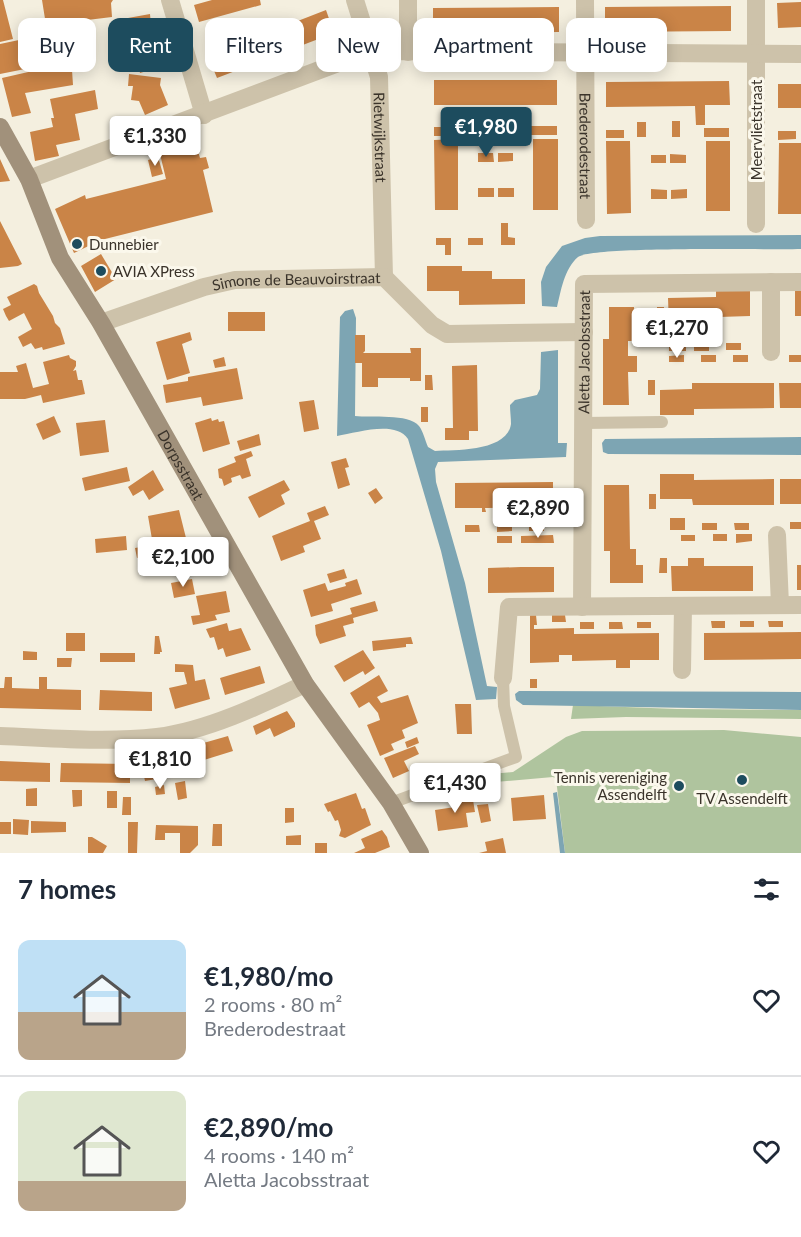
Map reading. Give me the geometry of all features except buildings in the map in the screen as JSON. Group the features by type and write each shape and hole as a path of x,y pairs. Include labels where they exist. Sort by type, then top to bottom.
{"street":[{"path":"170,0 204,115"},
{"name":"Rietwijkstraat","path":"356,0 361,18"},
{"path":"408,0 408,52"},
{"name":"Brederodestraat","path":"585,0 585,18"},
{"name":"Meervlietstraat","path":"756,0 756,224"},
{"path":"401,52 566,54"},
{"path":"667,54 801,54"},
{"path":"29,179 316,72"},
{"name":"Rietwijkstraat","path":"378,72 384,277"},
{"name":"Brederodestraat","path":"586,72 586,220"},
{"name":"Dorpsstraat","path":"0,127 29,179 60,258 101,323 305,684 391,803 420,853"},
{"name":"Simone de Beauvoirstraat","path":"101,323 204,286 235,280 384,277 432,326 447,334 584,332"},
{"path":"771,282 771,352"},
{"name":"Aletta Jacobsstraat","path":"582,607 584,284 801,282"},
{"path":"777,535 780,605"},
{"path":"503,678 509,607 801,605"},
{"path":"682,670 683,606"},
{"path":"0,736 102,739 159,736 217,721 261,705 305,684"}],"lane":[{"path":"584,423 662,422"},
{"path":"391,803 516,757 504,706 503,678"}],"green space":[{"path":"573,705 801,710 801,719 626,717 571,719"},
{"name":"Tennis vereniging Assendelft","path":"724,730 801,737 801,853 565,853 556,779 553,777 495,782 491,779 491,774 513,772 566,737 582,731"}],"water":[{"path":"801,235 801,249 614,251 578,257 569,268 557,307 542,306 541,282 546,267 562,246 585,238"},
{"path":"353,309 356,318 355,416 398,418 414,422 419,426 428,447 435,451 479,448 500,440 507,433 511,424 510,405 515,400 537,395 540,389 541,352 558,350 558,443 567,443 566,457 438,462 435,469 436,482 465,583 487,686 497,687 496,699 476,700 441,551 408,439 402,433 385,429 337,436 340,317 345,311"},
{"path":"801,437 801,455 608,454 603,452 602,443 605,439"},
{"path":"519,691 801,692 801,710 523,705 516,700 515,694"},
{"path":"557,792 565,853 560,853 553,793"}],"place":[{"name":"Dunnebier","path":"77,244"},
{"name":"AVIA XPress","path":"101,271"},
{"name":"TV Assendelft","path":"742,780"},
{"name":"Tennis vereniging Assendelft","path":"679,786"}]}
